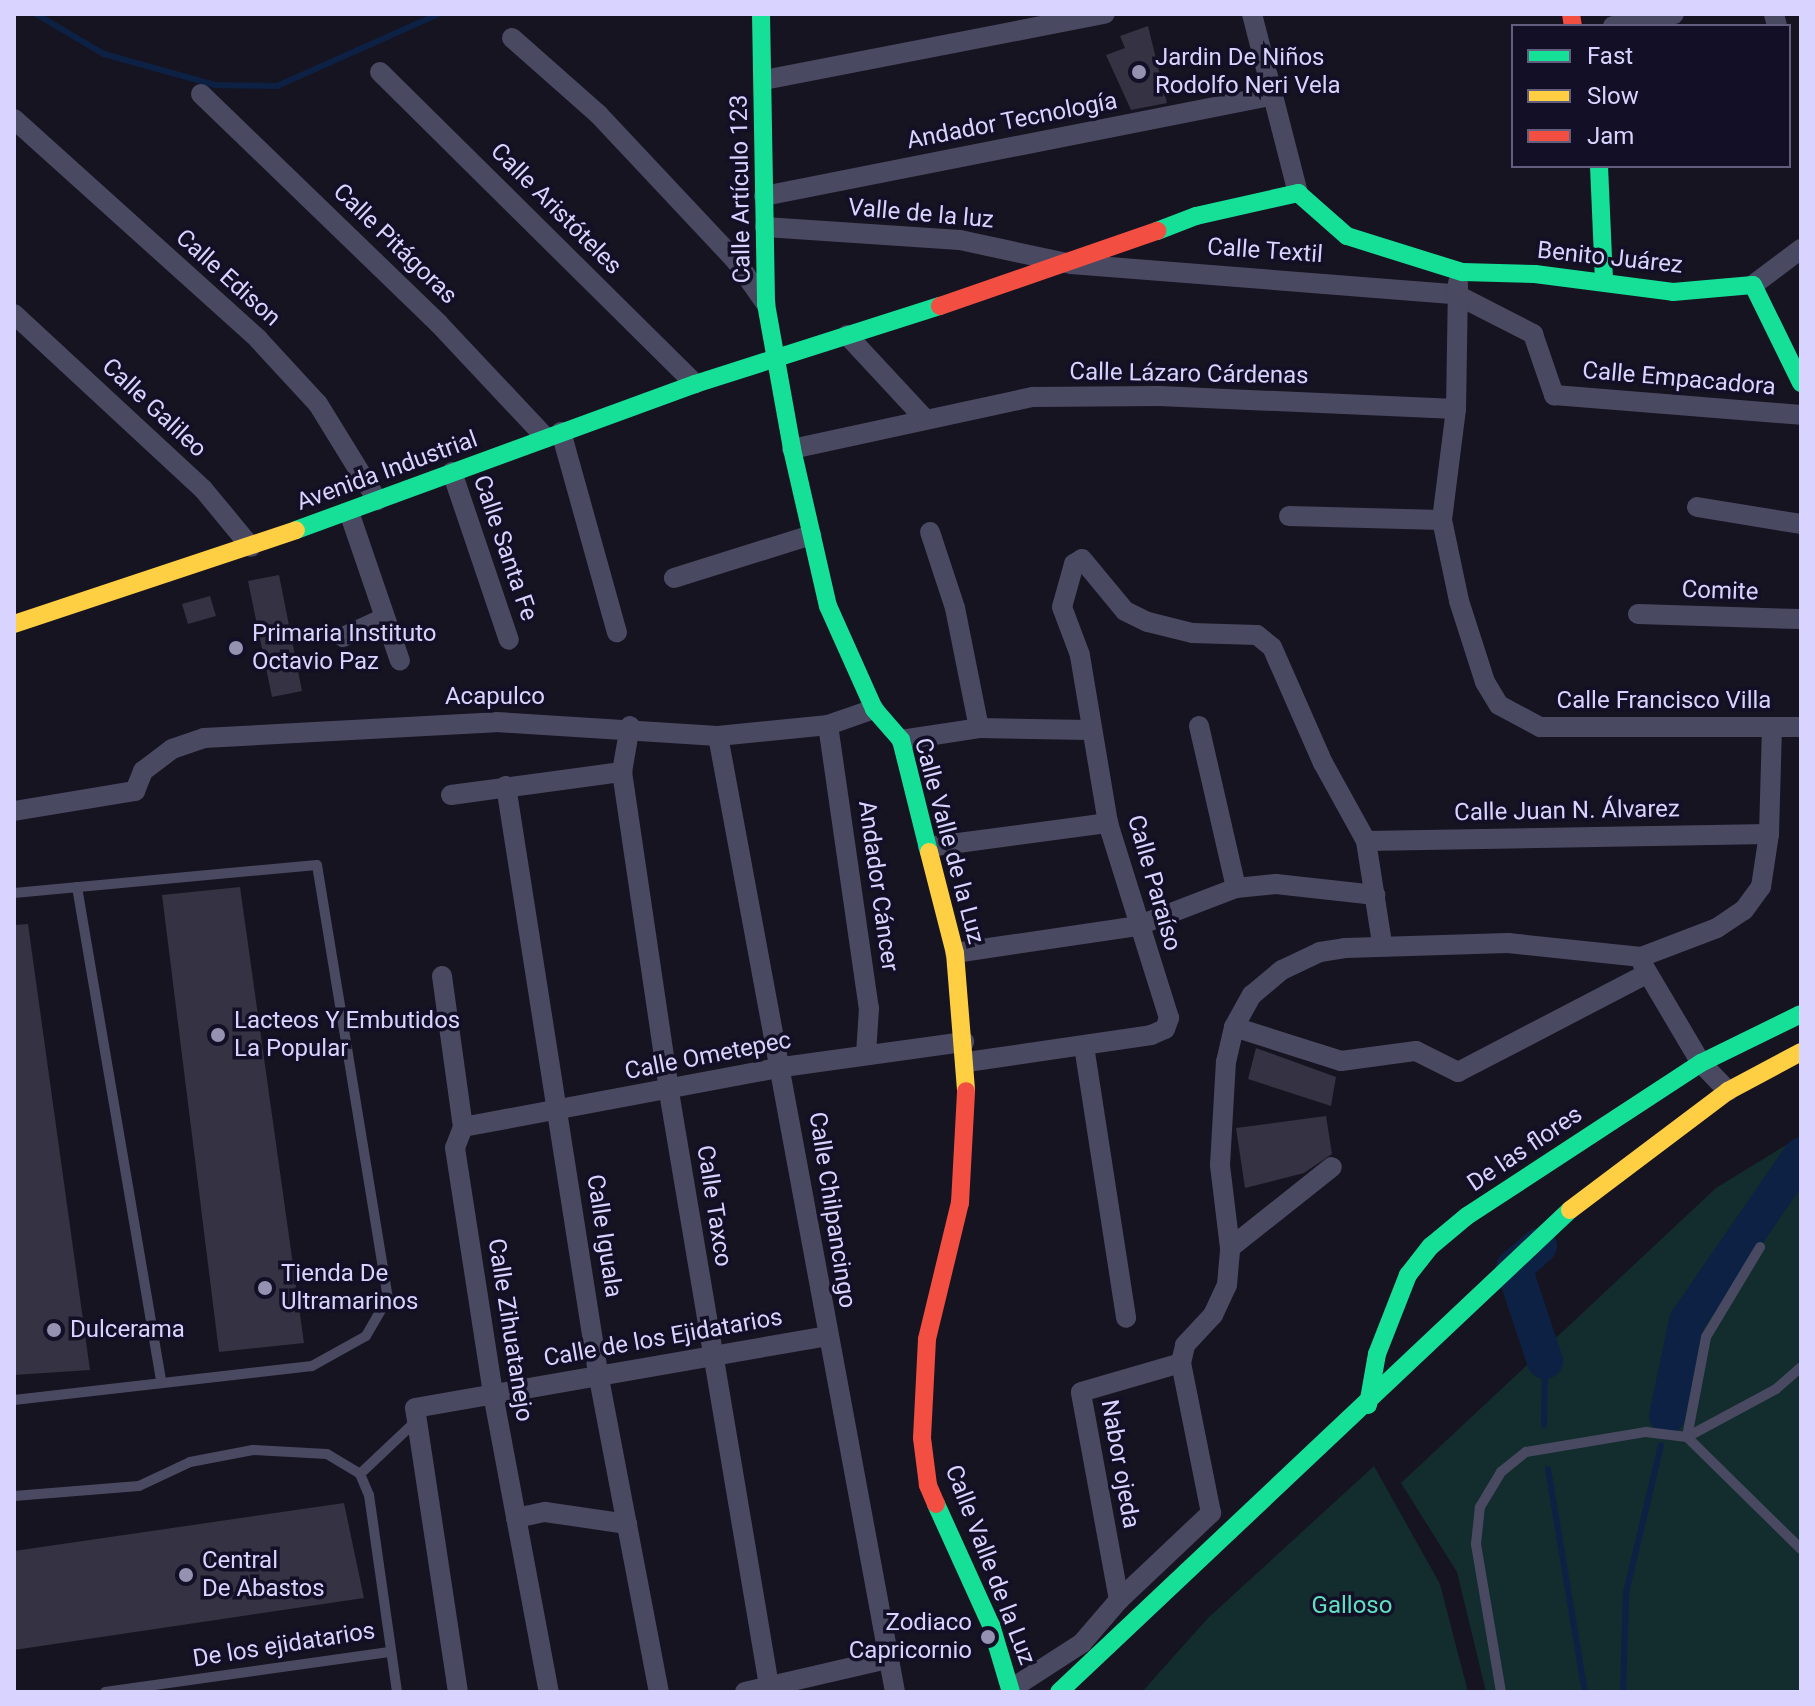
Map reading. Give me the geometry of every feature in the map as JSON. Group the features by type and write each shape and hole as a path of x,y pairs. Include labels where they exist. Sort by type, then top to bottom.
{"main road":[{"name":"Calle Artículo 123","path":"761,14 766,304 776,362"},
{"path":"1599,168 1604,281"},
{"path":"776,362 847,335 1071,264 1196,216 1298,193"},
{"name":"Benito Juárez","path":"1298,193 1347,236 1462,272 1604,281 1673,292 1753,285"},
{"path":"1753,285 1801,383"},
{"name":"Avenida Industrial","path":"14,624 251,547 695,384 776,362"},
{"name":"Calle Valle de la Luz","path":"776,362 792,449 828,606 874,709 901,740 955,953 966,1052 960,1203 927,1339 922,1438 928,1485 991,1625 1011,1690"},
{"name":"De las flores","path":"1368,1405 1377,1354 1408,1275 1431,1246 1467,1216 1701,1063 1801,1014"},
{"path":"1059,1692 1368,1405 1592,1190 1728,1091 1801,1052"},
{"path":"1101,1679 1134,1625"}],"street":[{"path":"764,80 1105,14"},
{"path":"1252,14 1270,96 1298,193"},
{"path":"1623,24 1674,14"},
{"path":"512,38 599,115 736,261 766,304"},
{"name":"Calle Aristóteles","path":"380,72 695,384"},
{"name":"Calle Pitágoras","path":"201,94 554,435"},
{"name":"Andador Tecnología","path":"764,196 1270,96"},
{"name":"Calle Edison","path":"14,119 258,339 318,404 377,500"},
{"name":"Valle de la luz","path":"765,227 960,240 1071,264"},
{"path":"1753,285 1801,249"},
{"name":"Calle Textil","path":"1071,264 1455,294"},
{"name":"Calle Francisco Villa","path":"1462,272 1455,294 1456,409 1442,520 1485,682 1499,705 1517,719 1540,727 1801,727"},
{"name":"Calle Empacadora","path":"1455,294 1533,334 1554,395 1801,415"},
{"name":"Calle Galileo","path":"14,314 203,489 251,547"},
{"path":"847,335 924,418"},
{"name":"Calle Lázaro Cárdenas","path":"792,449 924,418 1033,397 1159,396 1456,409"},
{"path":"554,435 617,632"},
{"name":"Calle Santa Fe","path":"452,472 509,640"},
{"path":"1697,507 1801,524"},
{"path":"349,512 400,661"},
{"path":"1289,516 1442,520"},
{"path":"930,532 955,608 979,728"},
{"path":"674,578 811,535"},
{"name":"Calle Paraíso","path":"966,1052 1084,1046 1165,1029 1169,1018 1137,926 1108,823 1089,730 1080,655 1062,607 1074,564 1082,559 1125,611 1148,622 1192,633 1257,635 1272,647 1323,763 1366,841"},
{"name":"Comite","path":"1638,614 1801,619"},
{"path":"343,637 384,618"},
{"name":"Acapulco","path":"14,811 135,791 143,771 172,749 204,738 442,723 630,726 718,736 828,725 874,709"},
{"name":"Andador Cáncer","path":"828,725 869,1008 866,1055"},
{"name":"Calle Taxco","path":"630,726 622,772 669,1092 770,1690"},
{"path":"1199,726 1236,888"},
{"path":"901,740 979,728 1089,730"},
{"path":"1234,1027 1341,1061 1416,1051 1458,1072 1744,910 1761,887 1769,834 1772,728"},
{"name":"Calle Chilpancingo","path":"718,736 783,1067 826,1336 895,1692"},
{"path":"451,795 622,772"},
{"name":"Calle Iguala","path":"506,786 598,1373 659,1692"},
{"path":"928,847 1108,823"},
{"name":"Calle Juan N. Álvarez","path":"1366,841 1769,834"},
{"path":"1366,841 1382,943"},
{"path":"955,953 1137,926 1236,888 1276,884 1375,895"},
{"path":"1011,1690 1082,1643 1119,1600 1211,1513 1181,1363 1185,1345 1213,1315 1227,1285 1230,1248 1220,1165 1226,1062 1234,1027 1252,995 1282,970 1320,952 1382,943 1508,943 1644,966 1701,1063 1728,1091"},
{"name":"Calle Zihuatanejo","path":"442,976 463,1127 455,1148 493,1394 549,1692"},
{"path":"1084,1046 1126,1318"},
{"name":"Calle Ometepec","path":"463,1127 669,1092 783,1067 866,1055 966,1052"},
{"path":"1230,1248 1332,1167"},
{"name":"Calle de los Ejidatarios","path":"414,1415 493,1394 598,1373 712,1357 826,1336"},
{"name":"Nabor ojeda","path":"1119,1600 1081,1392 1181,1363"},
{"path":"414,1415 458,1692"},
{"path":"516,1518 545,1512 627,1524"},
{"path":"745,1692 770,1690 887,1659"}],"lane":[{"path":"14,893 317,865 388,1298 366,1336 312,1366 161,1380 14,1400"},
{"path":"77,887 161,1380"},
{"path":"1687,1437 1706,1337 1760,1247"},
{"path":"1501,1692 1476,1544 1480,1507 1501,1472 1526,1452 1646,1432 1687,1437 1776,1389 1801,1367"},
{"path":"14,1496 139,1486 190,1462 253,1450 327,1454 360,1474 414,1415"},
{"path":"1687,1437 1801,1549"},
{"name":"De los ejidatarios","path":"105,1692 389,1652 369,1495 360,1474"},
{"path":"389,1652 397,1692"}],"green space":[{"path":"1801,1136 1801,1692 1486,1692 1457,1572 1401,1483 1716,1188"},
{"name":"Galloso","path":"1374,1466 1440,1584 1468,1692 1142,1692 1208,1618"}],"building":[{"name":"Jardin De Niños Rodolfo Neri Vela","path":"1148,26 1167,103 1131,110 1106,55 1125,48 1120,36"},
{"path":"279,575 302,691 272,697 248,581"},
{"path":"210,596 216,616 188,624 182,604"},
{"path":"240,887 304,1343 219,1352 162,895"},
{"path":"28,924 90,1370 14,1375 14,925"},
{"path":"1256,1048 1336,1077 1331,1106 1248,1079"},
{"path":"1326,1116 1332,1154 1304,1173 1245,1188 1236,1128"},
{"name":"Central De Abastos","path":"344,1503 364,1598 14,1650 14,1551"}],"waterway":[{"path":"36,14 104,54 215,85 277,86 439,14"},
{"path":"1667,1416 1687,1321 1801,1156"},
{"path":"1539,1246 1514,1268 1545,1361"},
{"path":"1544,1425 1545,1361"},
{"path":"1623,1692 1626,1593 1661,1445"},
{"path":"1548,1469 1585,1692"}],"traffic: fast":[{"path":"761,14 766,304 792,449 828,606 874,709 901,740 929,852"},
{"path":"1599,168 1604,281"},
{"path":"1157,231 1196,216 1298,193 1347,236 1462,272 1535,274 1673,292 1753,285 1801,383"},
{"path":"296,530 695,384 940,306"},
{"path":"1368,1405 1377,1354 1408,1275 1431,1246 1467,1216 1701,1063 1801,1014"},
{"path":"1059,1692 1570,1210"},
{"path":"936,1504 991,1625 1011,1692"}],"traffic: slow":[{"path":"14,624 296,530"},
{"path":"929,852 955,953 966,1091"},
{"path":"1570,1210 1728,1091 1801,1052"}],"traffic: jam":[{"path":"1571,14 1573,24"},
{"path":"940,306 1157,231"},
{"path":"936,1504 928,1485 922,1438 927,1339 960,1203 966,1091"}],"place":[{"name":"Jardin De Niños Rodolfo Neri Vela","path":"1139,72"},
{"name":"Primaria Instituto Octavio Paz","path":"236,648"},
{"name":"Lacteos Y Embutidos La Popular","path":"218,1035"},
{"name":"Tienda De Ultramarinos","path":"265,1288"},
{"name":"Dulcerama","path":"54,1330"},
{"name":"Central De Abastos","path":"186,1575"},
{"name":"Zodiaco Capricornio","path":"988,1637"}]}
